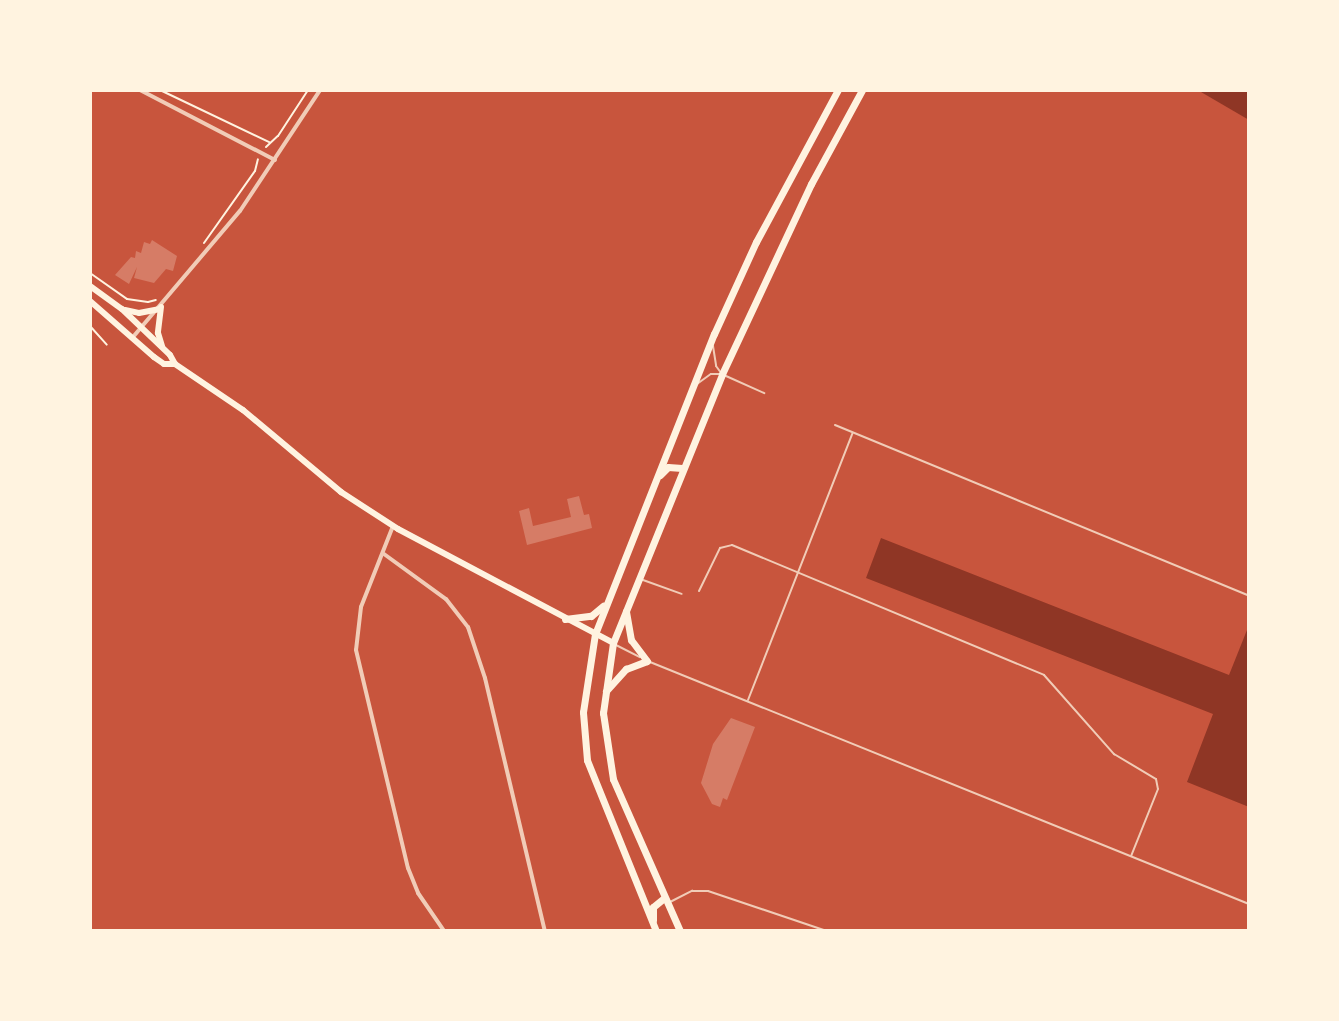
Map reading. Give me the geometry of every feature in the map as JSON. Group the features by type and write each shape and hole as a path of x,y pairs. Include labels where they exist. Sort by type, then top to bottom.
{"main road":[{"path":"655,929 587,760 583,712 595,634 714,334 756,242 838,90"},
{"path":"680,931 664,901 613,779 604,735 613,643 722,374 811,184 862,90"},
{"path":"90,286 122,309 163,348 175,364 243,410 341,492 393,526 613,643"},
{"path":"90,301 164,364 175,364"},
{"path":"122,309 139,313 159,305 158,333 163,348"},
{"path":"653,488 668,467 682,468"},
{"path":"565,619 591,616 607,602"},
{"path":"606,693 626,669 647,661 631,640 626,609"},
{"path":"655,929 653,907 664,901"}],"street":[{"path":"140,90 275,160"},
{"path":"133,337 211,248 275,160 320,90"},
{"path":"393,526 361,607 356,650 408,868 418,893 444,931"},
{"path":"384,554 446,599 468,627 485,678 545,931"}],"lane":[{"path":"714,334 713,357 722,374 764,393"},
{"path":"691,391 704,379 722,374"},
{"path":"835,425 1249,596"},
{"path":"747,701 853,433"},
{"path":"699,591 720,548 725,546 799,572 1044,675 1114,754 1156,779 1158,789 1131,857"},
{"path":"638,578 682,594"},
{"path":"613,643 647,661 1249,904"},
{"path":"664,901 692,891 708,891 827,931"}],"path":[{"path":"160,90 269,142"},
{"path":"196,253 224,216 269,142 278,136 308,90"},
{"path":"90,273 127,299 159,305"},
{"path":"90,326 107,345"}],"shaded area":[{"path":"1198,90 1249,90 1249,120 1201,92"},
{"path":"881,538 1229,675 1249,625 1249,807 1187,782 1213,714 866,578"}],"building":[{"path":"152,240 177,256 173,271 166,269 154,283 134,278 137,267 129,284 115,275 131,257 135,258 136,251 141,253 144,242 150,244"},
{"path":"579,496 584,515 589,514 592,528 527,545 519,511 529,508 533,526 571,517 567,499"},
{"path":"731,718 755,727 727,800 723,798 720,807 712,804 701,783 713,744"}]}
